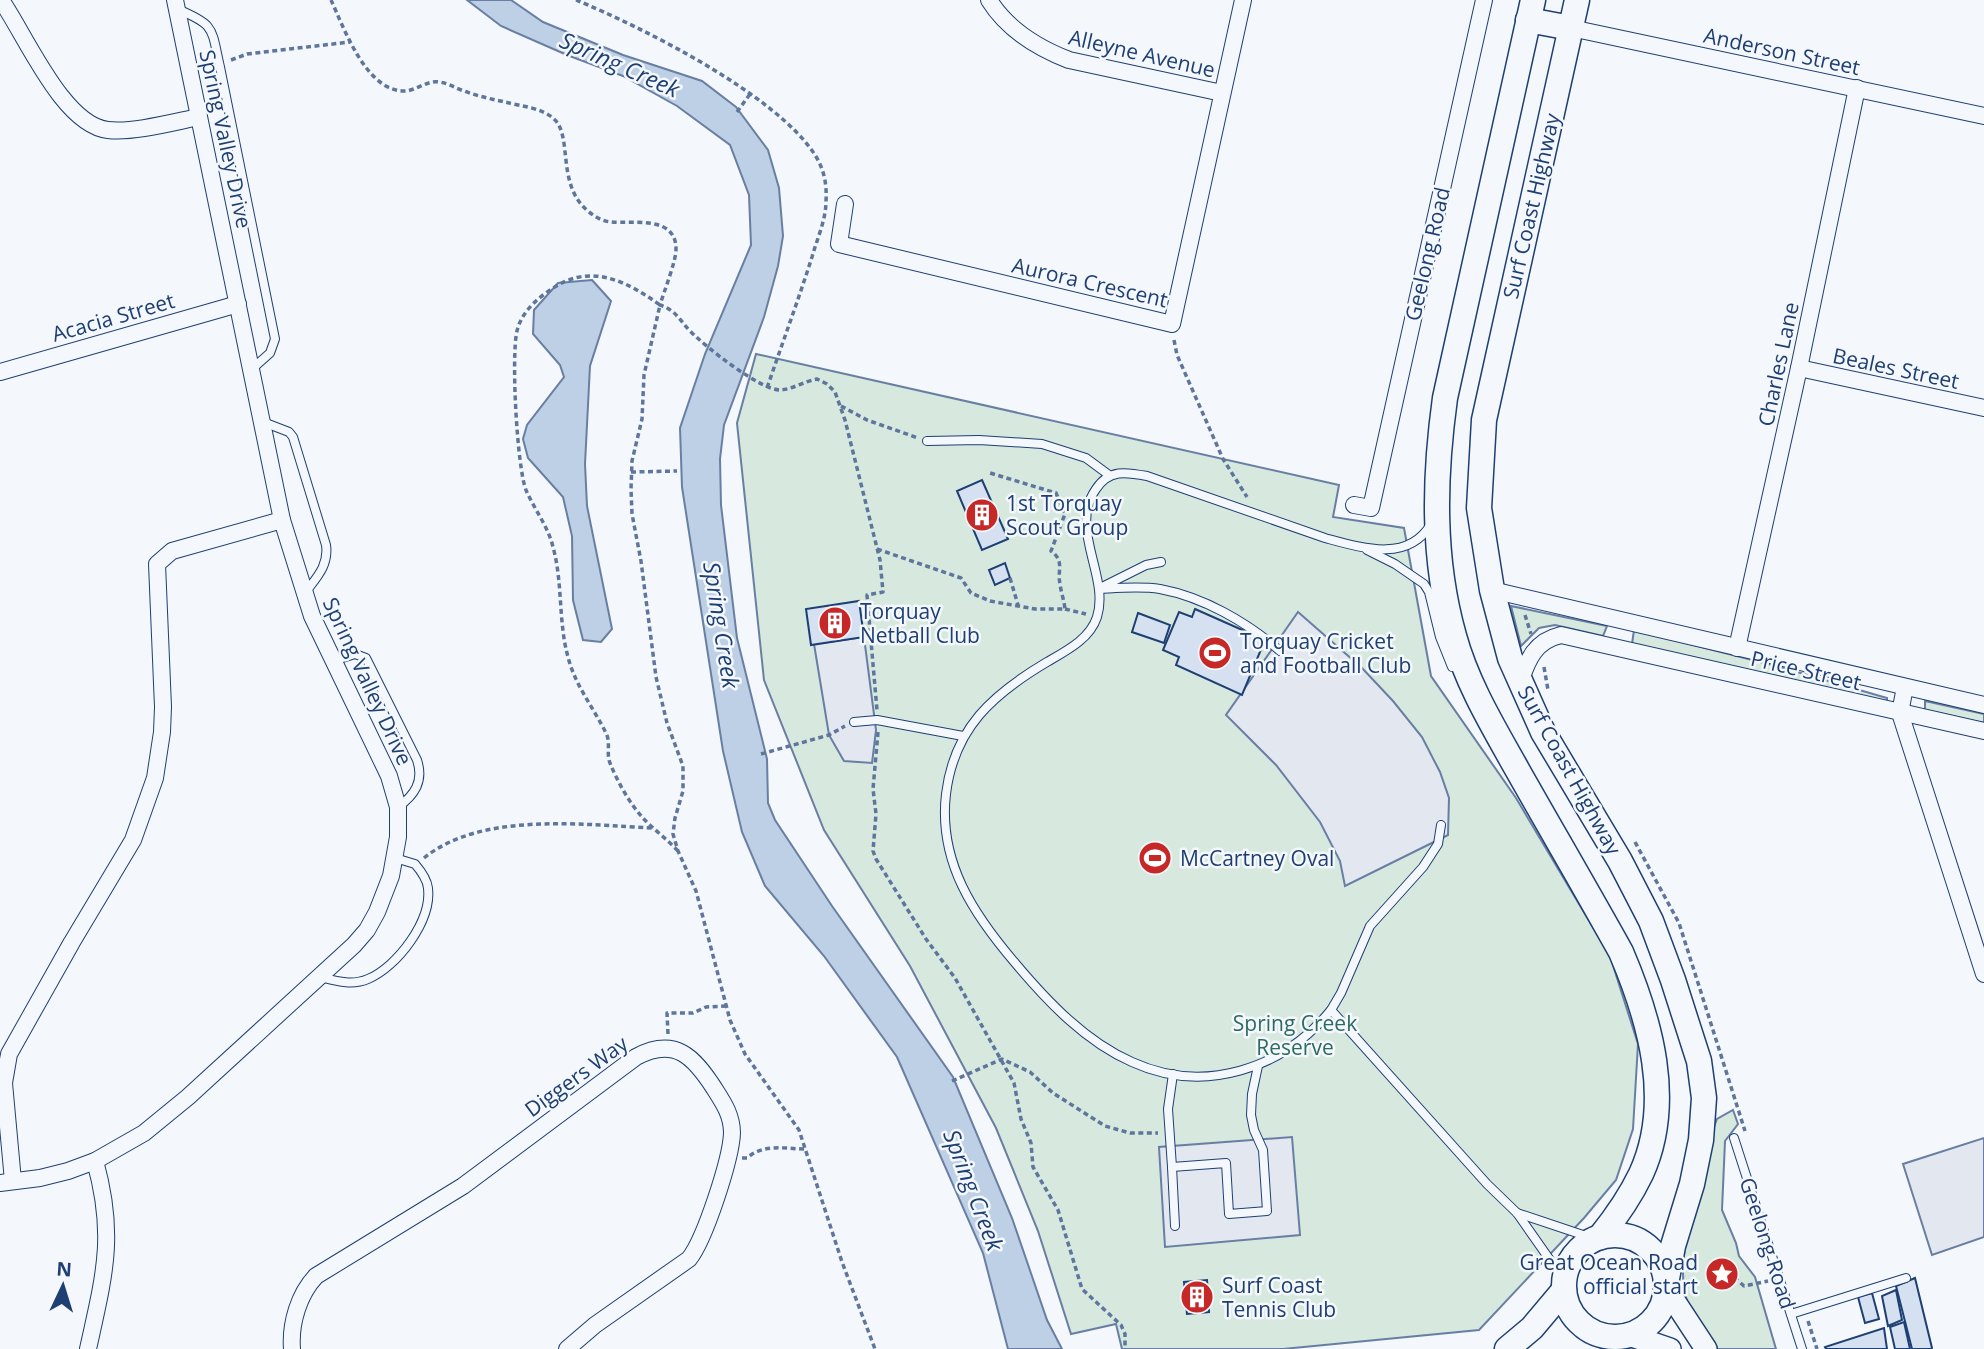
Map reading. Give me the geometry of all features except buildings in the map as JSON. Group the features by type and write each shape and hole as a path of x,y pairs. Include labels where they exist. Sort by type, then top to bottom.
{"main road":[{"name":"Surf Coast Highway","path":"1577,0 1484,420 1479,508 1492,590 1510,659 1543,732 1620,860 1651,921 1699,1061 1704,1098 1701,1140 1692,1184 1673,1245 1666,1286"},
{"name":"Surf Coast Highway","path":"1530,10 1445,398 1437,456 1436,515 1445,599 1473,697 1620,952 1636,989 1653,1047 1656,1097 1650,1148 1632,1192 1597,1238"},
{"path":"1530,10 1571,28"},
{"path":"1507,1349 1531,1328 1564,1285 1574,1256 1583,1246 1597,1238 1616,1235 1631,1238 1644,1245 1656,1256 1663,1269 1666,1286 1661,1308 1653,1320 1642,1329 1617,1341 1593,1333 1582,1326 1573,1316 1564,1285"}],"street":[{"path":"1,0 62,100 83,121 107,130 121,130 200,117"},
{"name":"Alleyne Avenue","path":"989,0 1010,25 1048,52 1069,60 1222,93"},
{"name":"Aurora Crescent","path":"845,204 839,244 1172,324 1243,0"},
{"name":"Geelong Road","path":"1354,505 1379,510 1484,0"},
{"name":"Spring Valley Drive","path":"6,1182 40,1178 95,1161 144,1133 188,1097 368,930 385,894 395,858 398,807 389,776 312,616 282,520 176,5"},
{"name":"Anderson Street","path":"1571,28 1984,116"},
{"name":"Charles Lane","path":"1737,648 1857,88"},
{"name":"Acacia Street","path":"0,372 238,303"},
{"name":"Beales Street","path":"1799,368 1984,408"},
{"path":"6,1182 4,1083 9,1054 134,840 155,778 163,707 158,564 172,551 282,520"},
{"name":"Price Street","path":"1492,590 1984,705"},
{"path":"1619,648 1621,621"},
{"name":"Price Street","path":"1537,647 1561,635 1984,731"},
{"path":"1520,682 1528,659 1537,647"},
{"path":"1905,687 1900,713 1984,974"},
{"path":"567,1349 595,1325 689,1259 698,1248 703,1234 728,1157 732,1133 726,1107 699,1066 690,1057 669,1049"},
{"name":"Diggers Way","path":"292,1349 301,1296 316,1276 463,1186 636,1057 648,1051 669,1049"},
{"path":"88,1349 108,1245 105,1201 95,1161"},
{"path":"1666,1286 1706,1349"},
{"path":"1617,1341 1670,1349"}],"lane":[{"path":"176,5 208,25 220,67 275,339 270,353 253,369"},
{"path":"263,422 289,432 293,437 326,545 327,554 323,569 305,593"},
{"path":"927,441 979,440 1042,444 1086,458 1109,475 1131,473 1147,476 1325,538 1356,545 1387,549 1406,548 1425,533 1436,515"},
{"path":"1109,475 1093,493 1088,505 1091,555 1101,600 1090,631 1073,647 1014,682 992,701 963,736 946,792 945,833 957,879 1007,955 1037,989 1061,1013 1121,1056 1152,1070 1173,1074 1220,1074 1258,1066 1293,1047 1331,1010 1370,926 1423,867 1438,844 1441,825"},
{"path":"1356,545 1395,564 1424,584 1429,592 1440,637 1454,672"},
{"path":"1100,589 1146,565 1161,562"},
{"path":"1100,589 1133,587 1180,594 1201,601 1260,634 1280,651"},
{"path":"333,661 355,654 366,658 417,760 420,770 417,788 410,798 398,807"},
{"path":"854,722 877,720 963,736"},
{"path":"320,977 354,983 374,975 396,959 410,943 426,908 428,885 415,864 395,858"},
{"path":"1331,1010 1487,1184 1517,1213 1564,1285"},
{"path":"1172,1167 1226,1163 1229,1214 1267,1211 1262,1150 1251,1115 1258,1066"},
{"path":"1173,1074 1168,1110 1174,1226"},
{"name":"Geelong Road","path":"1734,1138 1802,1349"},
{"path":"1517,1213 1597,1238"},
{"path":"1791,1314 1906,1278"}],"path":[{"path":"331,0 349,42 365,67 391,88 405,91 437,81 553,117 562,132 565,163 577,198 595,217 608,222 658,224 667,229 674,240 674,258 644,375 642,419 631,472 632,514 656,677 667,723 683,766 683,791 673,834 696,891 730,1020 746,1054 799,1130 874,1349"},
{"path":"576,0 657,38 705,64 750,94 787,123 810,147 825,176 824,217 767,388"},
{"path":"220,67 237,56 349,42"},
{"path":"737,112 750,94"},
{"path":"678,850 643,818 610,763 607,735 576,680 568,657 549,531 526,490 522,475 515,351 517,331 524,314 547,292 573,278 590,275 609,276 678,314 690,331 753,381 767,388 782,390 817,379 835,392 877,549 883,592 867,595 878,746 873,789 876,814 873,850 883,871 901,895 926,939 955,978 1002,1059 1014,1083 1021,1119 1031,1143 1033,1167 1058,1210 1082,1289 1121,1325 1125,1335 1125,1349"},
{"path":"1172,324 1177,355 1182,367 1223,459 1257,515"},
{"path":"839,405 867,420 927,441"},
{"path":"631,472 677,471"},
{"path":"990,473 1056,493 1065,514 1051,551 1058,556 1062,569 1059,581 1065,608"},
{"path":"877,549 961,578 971,593 990,601 1035,609 1065,608 1097,617"},
{"path":"1010,578 1018,605"},
{"path":"1519,597 1543,659 1548,693"},
{"path":"761,754 829,735 854,722"},
{"path":"415,864 439,845 502,827 568,824 656,828"},
{"path":"1633,840 1679,923 1748,1142"},
{"path":"669,1049 667,1013 693,1013 706,1007 727,1006"},
{"path":"952,1081 1002,1059 1030,1072 1053,1093 1105,1126 1130,1133 1158,1133"},
{"path":"728,1157 747,1158 756,1150 773,1147 806,1149"},
{"path":"1718,1278 1718,1273 1725,1269 1747,1286 1780,1278"},
{"path":"1804,1310 1817,1349"}],"green space":[{"name":"Spring Creek Reserve","path":"756,354 1339,485 1333,517 1404,528 1431,676 1516,798 1610,956 1638,1044 1633,1129 1616,1180 1479,1330 1283,1349 1122,1349 1116,1324 1071,1334 1038,1231 996,1128 910,966 824,830 764,680 737,423"},
{"path":"1511,606 1607,626 1603,636 1555,625 1539,628 1521,646"},
{"path":"1634,630 1780,667 1887,698 1887,704 1632,644"},
{"path":"1925,701 1984,714 1984,723 1925,710"},
{"path":"1733,1110 1738,1124 1725,1141 1722,1210 1739,1256 1755,1277 1776,1349 1716,1349 1698,1323 1684,1291 1685,1246 1714,1127 1717,1119"}],"shaded area":[{"path":"1298,612 1362,668 1393,701 1422,737 1440,772 1449,798 1448,835 1345,886 1340,861 1320,822 1276,765 1226,715"},
{"path":"864,637 876,730 872,763 844,761 829,735 814,644"},
{"path":"1292,1137 1300,1235 1165,1247 1159,1147"},
{"path":"1984,1138 1984,1237 1932,1255 1903,1164"}],"water":[{"name":"Spring Creek","path":"467,0 511,0 543,22 623,55 702,81 736,107 768,150 779,188 783,236 764,317 724,425 720,459 721,505 737,638 767,759 768,803 775,820 832,906 953,1077 1012,1218 1047,1320 1062,1349 1008,1349 983,1253 897,1057 824,956 765,886 742,832 723,751 682,487 680,428 705,354 751,245 749,195 730,145 677,106 623,76 501,26"},
{"path":"592,280 611,301 590,366 585,464 587,506 612,629 601,642 583,640 573,600 572,536 563,497 528,458 523,439 527,425 564,377 560,365 533,334 534,310 558,283"}],"place":[{"name":"1st Torquay Scout Group","path":"982,515"},
{"name":"Torquay Netball Club","path":"835,623"},
{"name":"Torquay Cricket and Football Club","path":"1215,653"},
{"name":"McCartney Oval","path":"1155,858"},
{"name":"Great Ocean Road official start","path":"1722,1274"},
{"name":"Surf Coast Tennis Club","path":"1197,1297"}]}
